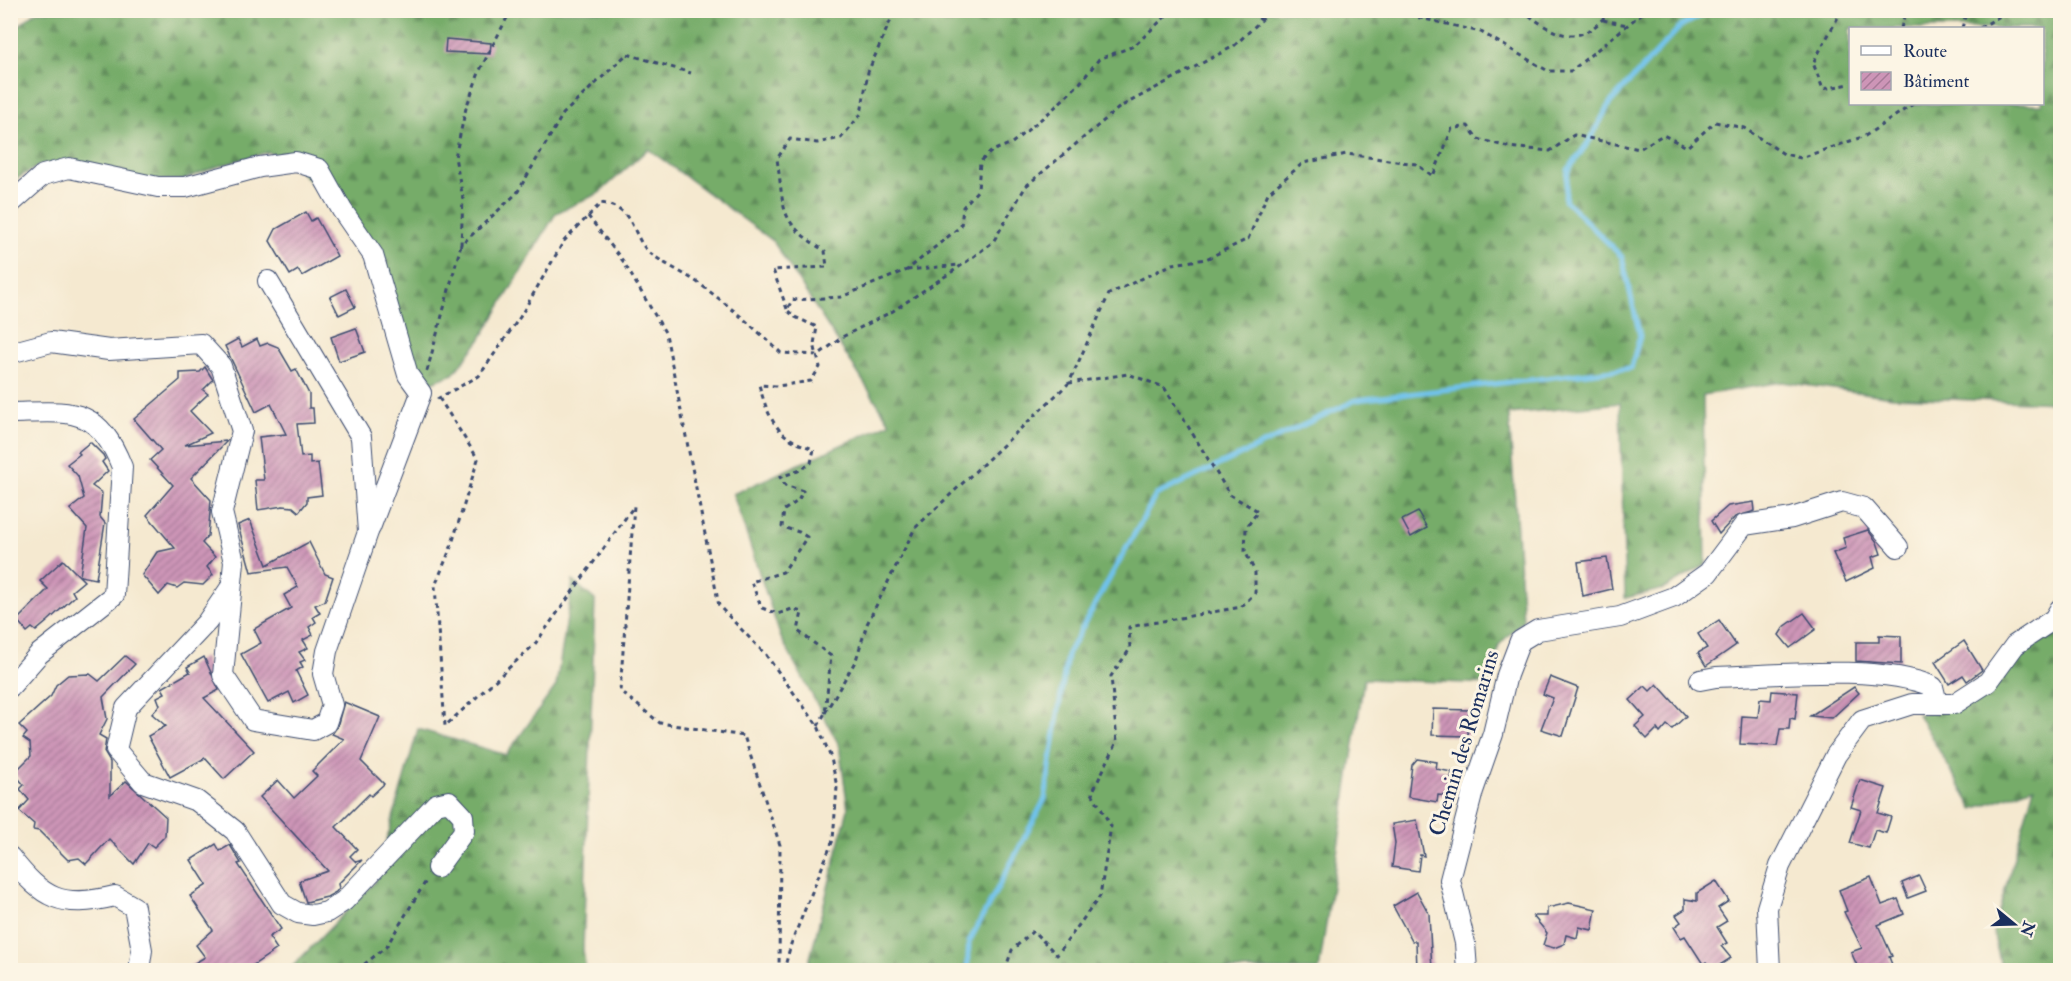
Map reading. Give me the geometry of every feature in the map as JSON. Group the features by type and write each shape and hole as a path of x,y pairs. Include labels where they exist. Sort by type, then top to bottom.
{"street":[{"path":"10,204 43,176 69,168 159,187 185,187 260,167 296,162 319,168 342,210 373,255 408,375 430,395 368,532 327,651 323,674 332,705 326,723 313,730 253,720 224,675 234,562 222,512 242,431 221,366 201,344 109,350 51,342 10,353"},
{"path":"268,281 361,436 368,532"},
{"path":"10,413 70,412 98,424 115,449 122,467 114,595 39,654 10,687"},
{"name":"Chemin des Romarins","path":"1467,970 1465,943 1450,880 1473,791 1493,734 1507,675 1520,641 1538,630 1620,617 1674,597 1708,573 1744,525 1792,518 1842,502 1864,508 1898,547"},
{"path":"232,585 207,622 126,708 116,750 143,782 197,801 235,831 282,904 298,913 313,915 327,912 344,901 436,804 449,801 463,816 464,831 436,868"},
{"path":"1770,970 1767,908 1780,866 1836,755 1862,720 1912,704 1954,704 1988,682 2015,645 2054,619 2061,609"},
{"path":"1700,680 1728,676 1868,674 1916,679 1933,687 1937,703"},
{"path":"10,856 30,882 47,896 86,903 115,896 134,907 142,950 139,970"}],"path":[{"path":"511,10 476,80 466,108 455,157 463,198 462,245 430,395 478,459 451,547 435,586 445,726 535,644 634,506 620,691 660,723 744,736 780,845 779,970"},
{"path":"825,713 831,656 798,631 802,612 792,609 778,614 762,608 751,582 783,572 807,537 782,527 784,510 798,501 803,491 785,485 780,477 798,471 811,463 814,449 786,437 769,418 759,385 778,387 811,381 820,367 814,344 817,327 795,317 787,310 773,270 827,267 825,251 798,234 784,214 777,159 790,139 818,143 841,138 861,114 868,72 895,10"},
{"path":"787,310 792,300 841,297 907,270 961,226 963,207 978,190 980,162 992,151 1012,143 1052,110 1080,83 1099,59 1134,46 1167,15 1176,10"},
{"path":"1259,21 1262,10"},
{"path":"430,395 478,376 520,317 564,241 601,203 615,206 635,227 648,252 695,281 743,317 781,353 818,355 844,336 893,311 993,242 1026,186 1120,107 1234,46 1272,10"},
{"path":"1402,10 1416,17 1481,32 1548,71 1571,71 1646,10"},
{"path":"1522,10 1550,32 1568,37 1580,34 1603,20 1610,10"},
{"path":"1842,10 1813,63 1823,89 1849,84"},
{"path":"1901,27 1906,10"},
{"path":"1962,27 1967,10"},
{"path":"1982,27 2010,10"},
{"path":"1603,20 1627,25"},
{"path":"462,245 517,193 563,114 627,54 691,73"},
{"path":"818,726 856,660 867,624 915,528 1069,383 1109,294 1173,264 1206,259 1248,239 1268,193 1302,163 1347,154 1416,164 1433,176 1452,129 1468,126 1479,139 1508,147 1550,151 1574,135 1639,149 1663,135 1687,147 1715,122 1744,128 1784,154 1801,158 1866,136 1912,105"},
{"path":"588,216 624,261 666,333 719,606 766,655 818,726 831,758 837,787 833,840 791,944 784,970"},
{"path":"907,270 962,265"},
{"path":"1005,970 1012,950 1033,931 1057,955 1100,896 1111,826 1092,794 1117,742 1111,676 1130,650 1129,627 1240,607 1255,593 1255,572 1245,551 1246,528 1258,511 1230,495 1164,387 1128,374 1069,383"},
{"path":"357,970 386,947 436,868"}],"green space":[{"path":"37,11 2060,11 2060,403 1893,397 1782,382 1703,395 1706,564 1664,589 1625,598 1620,403 1509,414 1523,620 1499,645 1491,684 1364,679 1319,970 807,970 848,809 839,745 781,638 733,494 890,423 773,241 648,149 599,193 556,213 480,340 453,374 427,384 410,367 367,261 333,205 297,168 268,152 216,167 182,180 143,180 88,167 42,164 11,182 11,32"},
{"path":"573,581 595,600 583,950 586,970 289,970 375,882 418,729 506,755 556,686"},
{"path":"2060,620 2060,970 2002,970 1993,932 2034,787 1973,809 1918,714 1954,709 2019,649"}],"building":[{"path":"446,39 491,43 490,54 445,52"},
{"path":"306,212 311,221 316,218 337,256 302,276 298,270 290,275 270,241 276,229"},
{"path":"346,289 355,307 339,315 330,297"},
{"path":"356,328 365,352 339,361 331,337"},
{"path":"238,339 242,347 257,339 260,346 268,343 278,347 292,371 296,369 309,394 309,408 313,408 314,423 297,424 301,457 310,456 310,464 318,463 322,495 307,497 307,502 299,512 293,507 283,506 258,510 255,480 264,480 259,437 286,434 271,404 256,412 225,346"},
{"path":"205,367 213,380 203,390 208,394 190,411 211,433 185,445 227,441 191,478 211,500 208,536 202,543 215,557 207,567 213,575 203,585 184,583 177,588 168,585 159,595 142,575 157,552 175,548 147,515 173,485 150,460 161,450 134,419 180,380 180,373 200,372"},
{"path":"90,442 103,455 105,459 102,462 108,471 92,486 102,493 100,517 105,523 96,579 80,576 87,528 70,509 84,498 78,476 67,464"},
{"path":"1754,502 1755,511 1735,517 1719,534 1711,521 1728,506"},
{"path":"1418,512 1427,528 1411,537 1402,520"},
{"path":"250,520 267,565 309,542 325,574 333,577 325,601 315,605 320,613 313,617 316,622 309,627 313,635 303,640 308,648 299,652 305,660 300,662 303,667 296,671 308,695 294,703 289,692 268,703 241,654 261,643 254,629 291,608 284,595 298,587 287,567 251,572 238,525"},
{"path":"1868,530 1877,542 1881,554 1872,557 1875,568 1846,582 1833,553 1846,548 1843,538"},
{"path":"1607,558 1612,589 1583,596 1578,562"},
{"path":"63,560 84,581 72,591 75,596 48,621 36,631 32,628 27,632 17,620 48,589 40,581"},
{"path":"1804,613 1816,629 1790,648 1779,635 1784,627"},
{"path":"1719,620 1736,645 1706,666 1698,653 1707,648 1698,634"},
{"path":"1879,635 1901,636 1901,664 1856,661 1856,642 1879,642"},
{"path":"1964,641 1982,670 1967,681 1963,675 1949,684 1935,662"},
{"path":"125,656 135,664 103,697 107,719 99,735 106,739 104,752 110,762 110,796 126,781 166,817 165,836 154,847 148,843 134,864 109,839 86,864 79,858 68,860 39,831 33,830 34,824 19,811 29,800 20,789 24,785 14,773 31,756 30,743 23,738 27,733 19,725 51,696 56,685 68,675 90,674 99,681"},
{"path":"204,657 219,690 204,698 254,751 224,779 205,758 170,777 148,736 166,726 152,714 160,705 157,697 165,693 162,688 190,672 187,667"},
{"path":"1550,677 1578,688 1563,736 1541,729 1553,698 1543,694"},
{"path":"1657,684 1686,716 1672,729 1667,725 1660,733 1657,729 1647,739 1635,726 1645,717 1630,700 1645,686 1650,691"},
{"path":"1854,687 1859,693 1832,718 1810,716"},
{"path":"1772,691 1798,693 1795,719 1790,718 1789,729 1780,729 1777,746 1740,744 1742,716 1758,717 1760,699 1771,700"},
{"path":"344,702 380,717 361,761 384,784 371,796 369,794 336,827 357,849 350,856 356,862 362,860 338,884 339,888 336,892 327,897 306,902 299,881 328,871 260,797 278,780 294,798 317,776 312,771 344,739 332,734 337,727"},
{"path":"1433,709 1469,710 1468,736 1432,735"},
{"path":"1417,759 1437,762 1436,769 1452,772 1448,796 1438,795 1437,802 1408,797 1412,765"},
{"path":"1860,780 1886,788 1878,813 1891,817 1886,833 1875,830 1869,848 1850,843 1861,810 1851,807"},
{"path":"1417,820 1424,856 1420,855 1418,871 1392,867 1395,843 1392,824"},
{"path":"216,844 220,851 230,845 241,863 238,864 281,929 269,937 277,949 246,970 183,970 205,957 196,945 213,930 190,896 207,885 191,860"},
{"path":"1919,876 1926,891 1908,898 1902,883"},
{"path":"1871,877 1882,905 1898,899 1904,914 1878,925 1892,956 1889,957 1893,967 1885,970 1859,970 1851,952 1862,948 1844,912 1847,911 1839,890"},
{"path":"1716,881 1729,901 1718,908 1727,921 1717,927 1727,943 1721,946 1731,958 1712,970 1706,962 1703,964 1685,936 1681,938 1674,927 1681,922 1676,915 1685,909 1685,899 1697,901 1697,893"},
{"path":"1417,892 1429,914 1432,970 1417,970 1416,941 1412,941 1393,906"},
{"path":"1569,903 1596,909 1592,930 1579,927 1577,938 1566,935 1564,944 1554,948 1543,945 1547,933 1533,916 1547,916 1547,908"}],"waterway":[{"path":"967,970 969,942 1045,799 1067,655 1156,495 1356,400 1631,368 1640,336 1622,257 1565,200 1568,170 1590,140 1610,103 1680,27 1711,10"}]}
